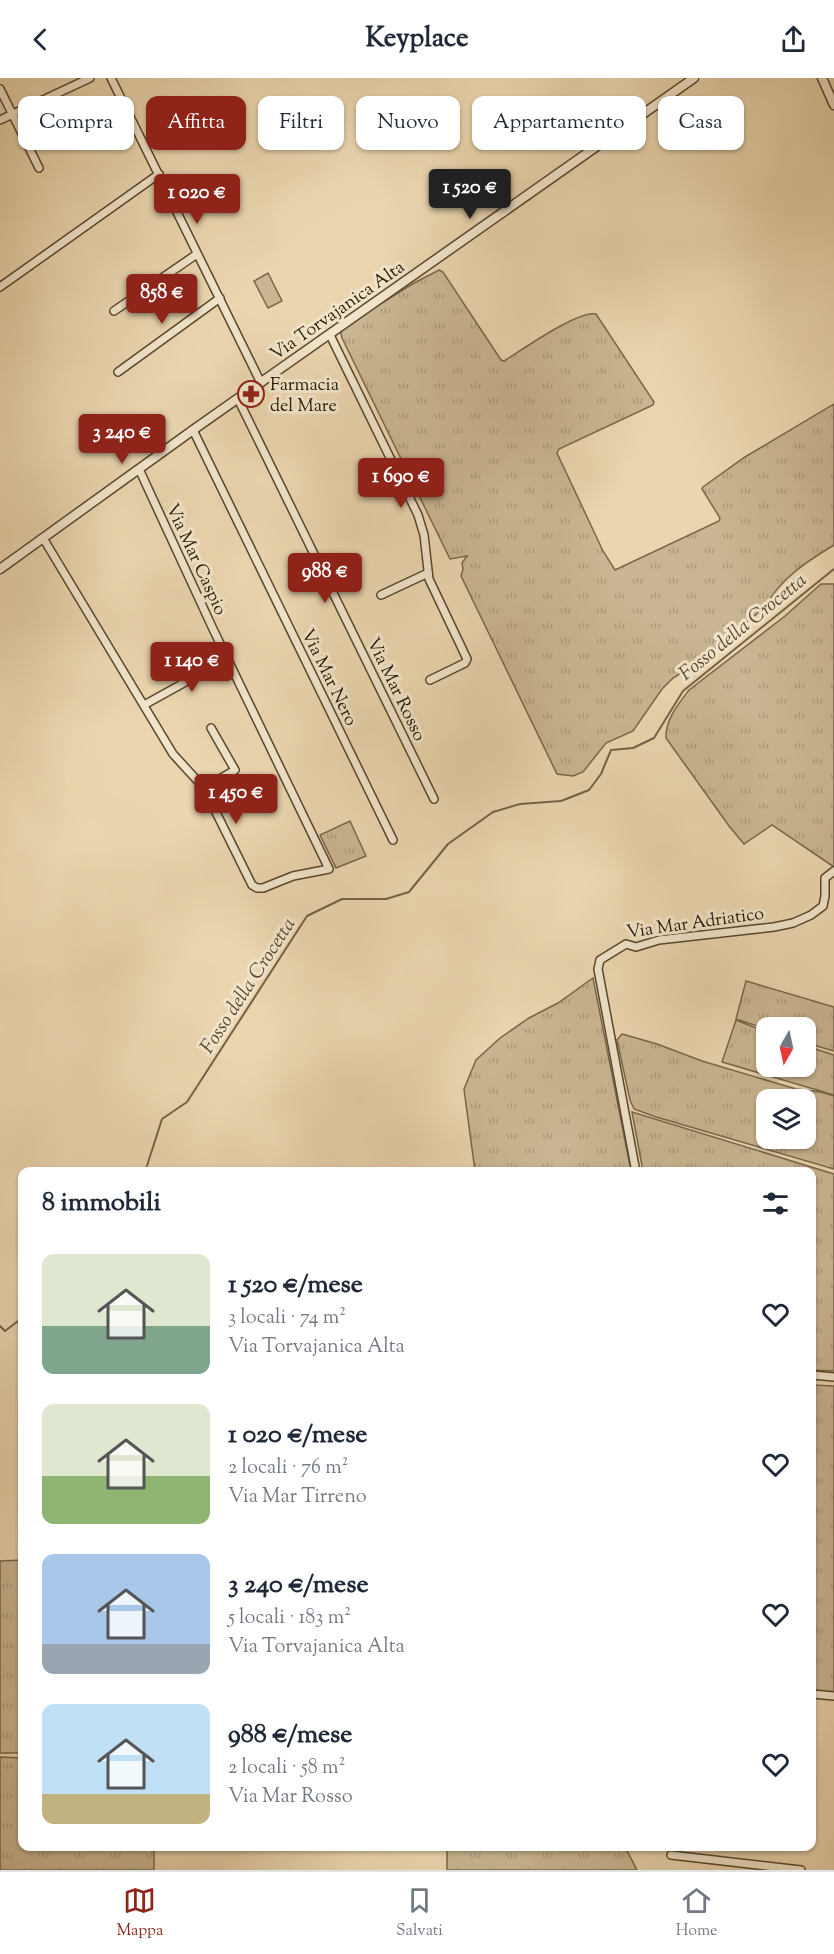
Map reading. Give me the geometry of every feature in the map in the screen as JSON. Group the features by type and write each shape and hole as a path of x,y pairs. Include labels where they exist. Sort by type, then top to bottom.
{"street":[{"path":"0,120 90,78"},
{"path":"111,78 261,383"},
{"name":"Via Torvajanica Alta","path":"0,569 193,430 694,78"},
{"path":"822,78 834,105"},
{"path":"0,89 39,168"},
{"path":"0,287 159,174"},
{"path":"114,311 197,254"},
{"path":"118,372 220,298"},
{"path":"330,335 419,518 424,535 431,583 467,659 465,663 430,680"},
{"name":"Via Mar Rosso","path":"238,399 435,799"},
{"name":"Via Mar Nero","path":"193,430 393,840"},
{"name":"Via Mar Caspio","path":"139,469 227,659 329,869 293,876 263,888 253,886 204,788"},
{"path":"43,538 173,754 204,788 235,770 212,728"},
{"path":"381,595 428,573"},
{"path":"144,705 227,659"},
{"name":"Via Mar Adriatico","path":"635,1167 600,981 598,966 600,960 626,944 636,947 656,940 774,927 796,921 816,912 823,906 825,878 834,871"},
{"path":"816,1375 834,1377"},
{"path":"816,1694 834,1696"},
{"path":"671,1855 801,1870"}],"green space":[{"path":"439,270 443,272 501,360 504,361 564,324 588,314 596,314 654,402 653,405 559,449 557,453 603,551 615,570 719,521 720,518 702,489 703,487 745,457 834,404 834,545 795,571 779,587 765,607 699,662 673,678 662,689 633,731 606,743 583,772 573,776 557,774 461,576 462,563 467,556 450,559 342,338 340,329"},
{"path":"268,273 282,301 268,308 254,281"},
{"path":"821,584 834,584 834,867 772,825 744,844 666,738 670,718 689,690 785,616"},
{"path":"350,821 366,856 336,868 320,835"},
{"path":"593,978 630,1167 474,1167 464,1089 476,1060 500,1038 529,1018 558,1003"},
{"path":"746,981 834,1007 834,1051 816,1046 816,1017 756,1017 756,1026 736,1019"},
{"path":"736,1020 756,1028 756,1072 722,1062"},
{"path":"622,1034 796,1089 756,1089 756,1146 634,1109 617,1040"},
{"path":"816,1049 834,1055 834,1095 773,1077 816,1077"},
{"path":"816,1091 834,1096 834,1169 766,1149 816,1149"},
{"path":"632,1112 811,1167 642,1167"},
{"path":"816,1168 834,1174 834,1371 816,1370"},
{"path":"816,1385 834,1386 834,1693 816,1691"},
{"path":"18,1560 18,1753 0,1753 0,1561"},
{"path":"0,1757 18,1758 18,1851 154,1851 154,1870 0,1870"},
{"path":"447,1851 627,1851 637,1870 447,1870"}],"waterway":[{"name":"Fosso della Crocetta","path":"147,1167 162,1119 187,1102 307,916 342,899 386,899 409,892 448,844 493,812 520,804 561,801 589,790 601,774 611,750 633,748 654,738 683,691 834,569"},
{"name":"Fosso della Crocetta","path":"0,1326 5,1331 18,1321"}],"place":[{"name":"Farmacia del Mare","path":"251,394"}]}
